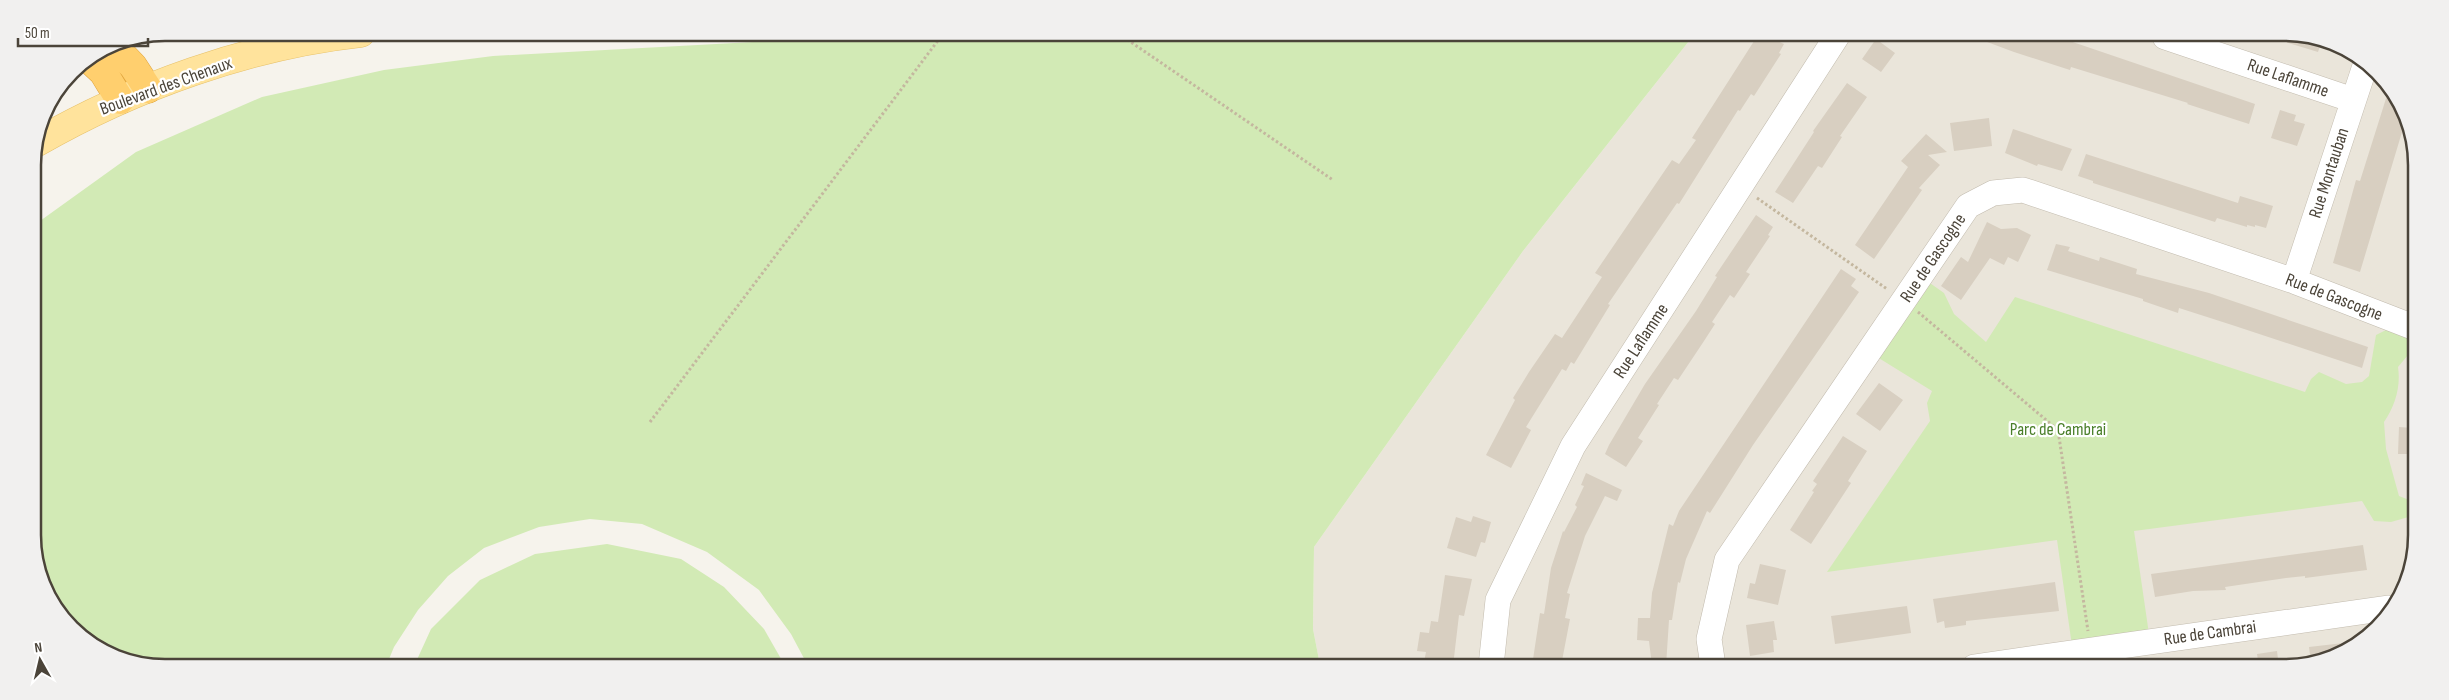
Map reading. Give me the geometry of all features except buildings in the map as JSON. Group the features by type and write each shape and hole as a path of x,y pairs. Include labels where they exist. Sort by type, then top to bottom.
{"highway":[{"path":"118,51 133,66 148,88"},
{"path":"94,64 108,79 120,100"}],"main road":[{"name":"Boulevard des Chenaux","path":"44,139 120,100 148,88 268,51 315,42"}],"street":[{"name":"Rue Laflamme","path":"1492,658 1498,600 1573,446 1834,41"},
{"name":"Rue Laflamme","path":"2177,41 2353,100"},
{"name":"Rue Montauban","path":"2294,281 2364,70"},
{"name":"Rue de Gascogne","path":"1712,658 1709,639 1727,560 1968,206 1993,193 2022,190 2294,281 2408,325"},
{"name":"Rue de Cambrai","path":"2035,658 2383,609"}],"path":[{"path":"650,422 937,42"},
{"path":"1130,42 1333,180"},
{"path":"1740,186 1904,300 2058,430 2091,650"}],"shaded area":[{"path":"1689,41 2284,41 2300,42 2324,48 2353,62 2372,77 2395,110 2407,149 2408,535 2407,551 2401,575 2387,604 2366,628 2353,638 2324,652 2292,658 1319,658 1313,629 1314,547 1523,251"}],"green space":[{"path":"1689,41 1523,251 1314,547 1313,629 1319,658 804,659 791,634 759,590 707,552 642,524 590,519 539,527 484,548 448,576 418,610 394,647 389,659 149,658 117,649 103,642 77,623 54,590 44,559 41,535 42,220 136,152 262,97 384,70 493,56 753,42"},
{"name":"Parc de Cambrai","path":"1927,281 1944,293 1954,314 1986,342 2015,297 2305,392 2311,379 2319,372 2346,384 2362,382 2369,376 2376,335 2388,329 2408,336 2408,355 2398,367 2399,382 2396,396 2384,422 2386,449 2399,496 2408,499 2408,517 2391,522 2374,521 2362,501 2134,531 2150,641 2073,653 2057,540 1827,572 1930,421 1927,403 1932,391 1869,352"},
{"path":"607,544 681,559 724,587 764,629 781,659 417,659 431,629 480,580 535,554"}]}
